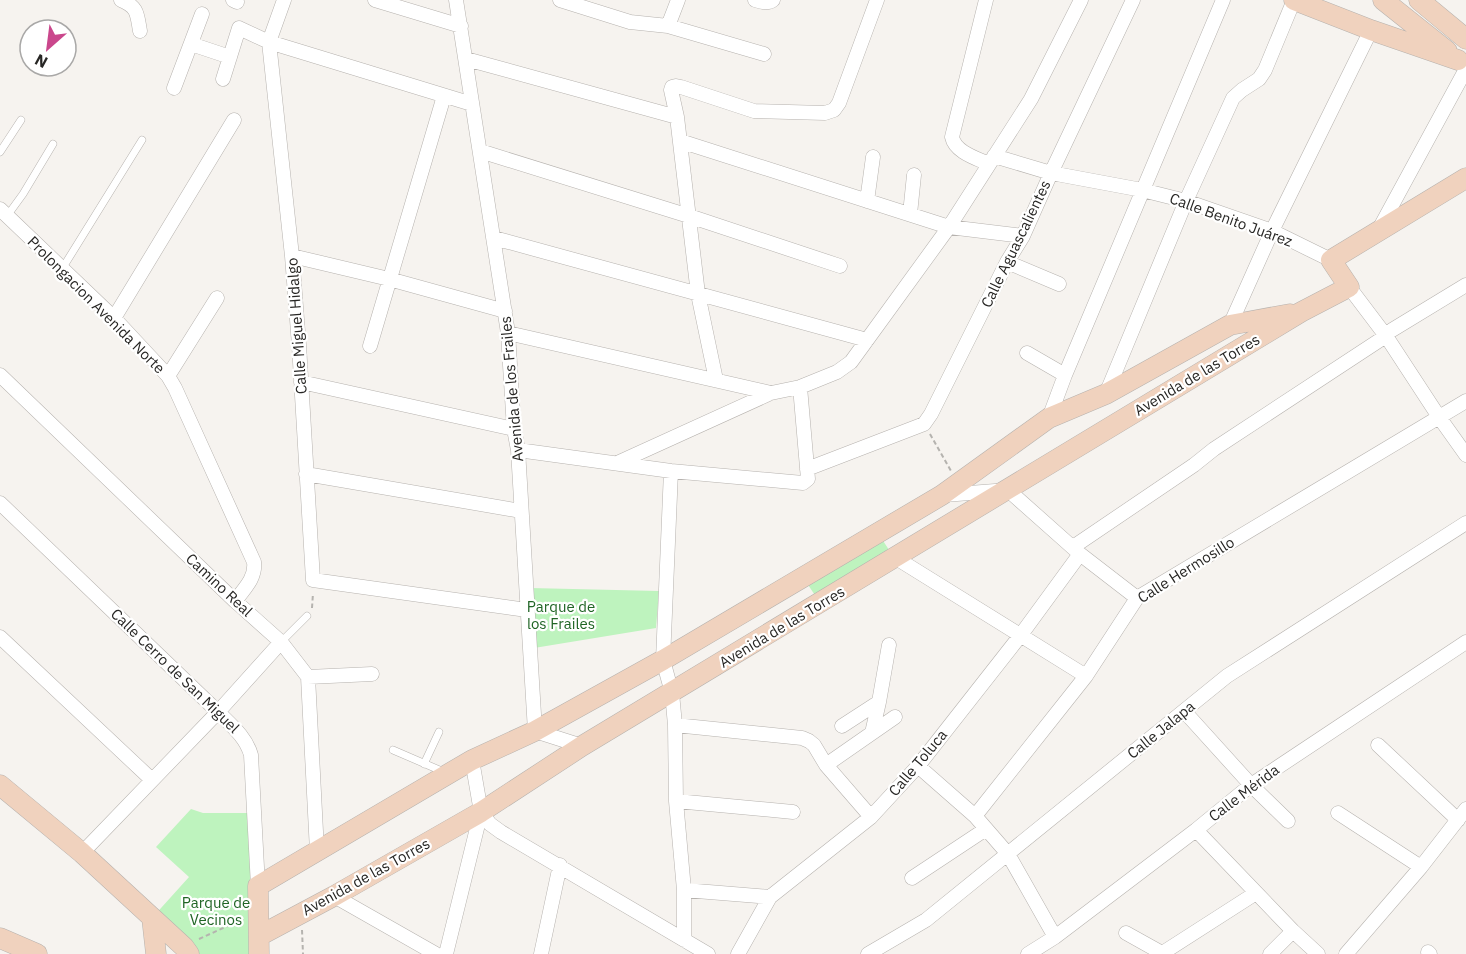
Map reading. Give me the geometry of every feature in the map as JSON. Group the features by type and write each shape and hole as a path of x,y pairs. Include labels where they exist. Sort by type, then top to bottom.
{"street":[{"path":"121,0 134,8 140,31"},
{"name":"Calle Miguel Hidalgo","path":"284,0 270,42 292,256 313,580"},
{"path":"375,0 461,26"},
{"name":"Avenida de los Frailes","path":"456,0 508,333 514,429 518,450 535,731"},
{"path":"560,0 630,22 668,26 764,54"},
{"path":"668,26 678,0"},
{"path":"755,0 765,3 773,0"},
{"path":"716,380 698,294 672,87 681,87 754,111 825,113 834,110 839,103 878,0"},
{"name":"Calle Benito Juárez","path":"986,0 952,137 959,149 992,160 1186,201 1272,231 1331,260 1370,314 1389,333 1405,365 1466,455"},
{"path":"617,463 771,393 800,387 845,368 949,227 992,160 1030,99 1081,0"},
{"name":"Calle Aguascalientes","path":"924,424 1007,262 1023,236 1133,0"},
{"path":"1049,418 1223,0"},
{"path":"1106,394 1186,201 1233,98 1258,79 1265,70 1294,0 1371,30 1464,62"},
{"path":"1383,0 1464,62"},
{"path":"1404,0 1464,62"},
{"path":"1419,0 1466,39"},
{"path":"1436,0 1466,23"},
{"path":"174,88 202,14"},
{"path":"223,79 239,28 270,42 472,104"},
{"path":"1230,325 1272,231 1371,30"},
{"path":"191,44 230,57"},
{"path":"466,59 677,117"},
{"path":"1377,232 1464,62"},
{"path":"370,346 444,96"},
{"path":"114,318 234,120"},
{"path":"680,141 949,227 1023,236"},
{"path":"480,151 840,266"},
{"path":"867,201 873,157"},
{"path":"910,214 914,175"},
{"path":"1331,260 1466,178"},
{"name":"Prolongacion Avenida Norte","path":"4,213 114,318 168,376 176,388 254,562 253,576 235,601"},
{"path":"494,238 867,340"},
{"path":"292,256 389,279 505,311"},
{"path":"1007,262 1059,284"},
{"name":"Calle Toluca","path":"738,954 770,897 871,817 918,766 1020,636 1077,551 1214,449 1466,285"},
{"name":"Avenida de las Torres","path":"259,945 301,914 481,812 582,746 1301,312 1349,286"},
{"path":"168,376 217,298"},
{"name":"Avenida de las Torres","path":"258,886 472,760 535,731 663,660 950,489 1049,418 1106,394 1230,325 1301,312"},
{"path":"508,333 771,393"},
{"path":"1027,353 1065,375"},
{"name":"Camino Real","path":"0,375 235,601 281,642 308,677"},
{"path":"301,382 514,429"},
{"path":"800,387 805,476"},
{"name":"Calle Hermosillo","path":"975,816 1086,676 1137,598 1466,401"},
{"path":"518,450 671,471 805,476 924,424"},
{"path":"671,471 663,660 672,693 675,724 675,801 684,890 684,940"},
{"path":"306,474 521,512"},
{"path":"950,489 1008,490 1077,551 1137,598"},
{"name":"Calle Cerro de San Miguel","path":"0,503 218,711 249,746 258,886 259,945"},
{"name":"Calle Jalapa","path":"868,954 926,920 1227,676 1466,523"},
{"path":"896,558 1086,676"},
{"path":"313,580 527,610"},
{"path":"0,637 152,780"},
{"path":"82,853 281,642"},
{"name":"Calle Mérida","path":"1028,954 1055,937 1196,830 1251,785 1466,642"},
{"path":"872,733 889,645"},
{"path":"316,851 308,677 372,674"},
{"path":"842,726 879,702"},
{"path":"1184,711 1251,785 1288,821"},
{"path":"826,765 895,717"},
{"path":"675,724 802,738 809,741 826,765 871,817"},
{"path":"535,731 582,746"},
{"path":"1346,954 1421,867 1462,815 1378,745"},
{"path":"446,954 481,812 472,760"},
{"path":"918,766 975,816 1008,854 1055,937"},
{"path":"0,785 82,853 186,950"},
{"path":"675,801 793,812"},
{"path":"481,812 490,824 501,832 708,954"},
{"path":"1338,813 1421,867"},
{"path":"912,878 986,829"},
{"path":"1196,830 1318,954"},
{"path":"541,954 560,866"},
{"path":"684,890 770,897"},
{"path":"1126,933 1161,954 1256,893"},
{"path":"334,896 436,954"},
{"path":"152,918 156,954"},
{"path":"1270,954 1293,931"},
{"path":"0,938 37,954"}],"lane":[{"path":"0,152 21,120"},
{"path":"62,269 142,140"},
{"path":"4,213 23,195 52,144"},
{"path":"281,642 307,616"},
{"path":"424,764 439,732"},
{"path":"393,750 449,775"}],"path":[{"path":"924,424 950,489"},
{"path":"307,616 314,600 313,580"},
{"path":"186,950 259,911"},
{"path":"301,914 303,954"}],"green space":[{"path":"874,527 893,556 820,603 801,574"},
{"name":"Parque de los Frailes","path":"530,588 659,591 656,628 534,648"},
{"name":"Parque de Vecinos","path":"191,809 203,813 254,813 259,954 188,954 152,918 189,877 156,847"}]}
